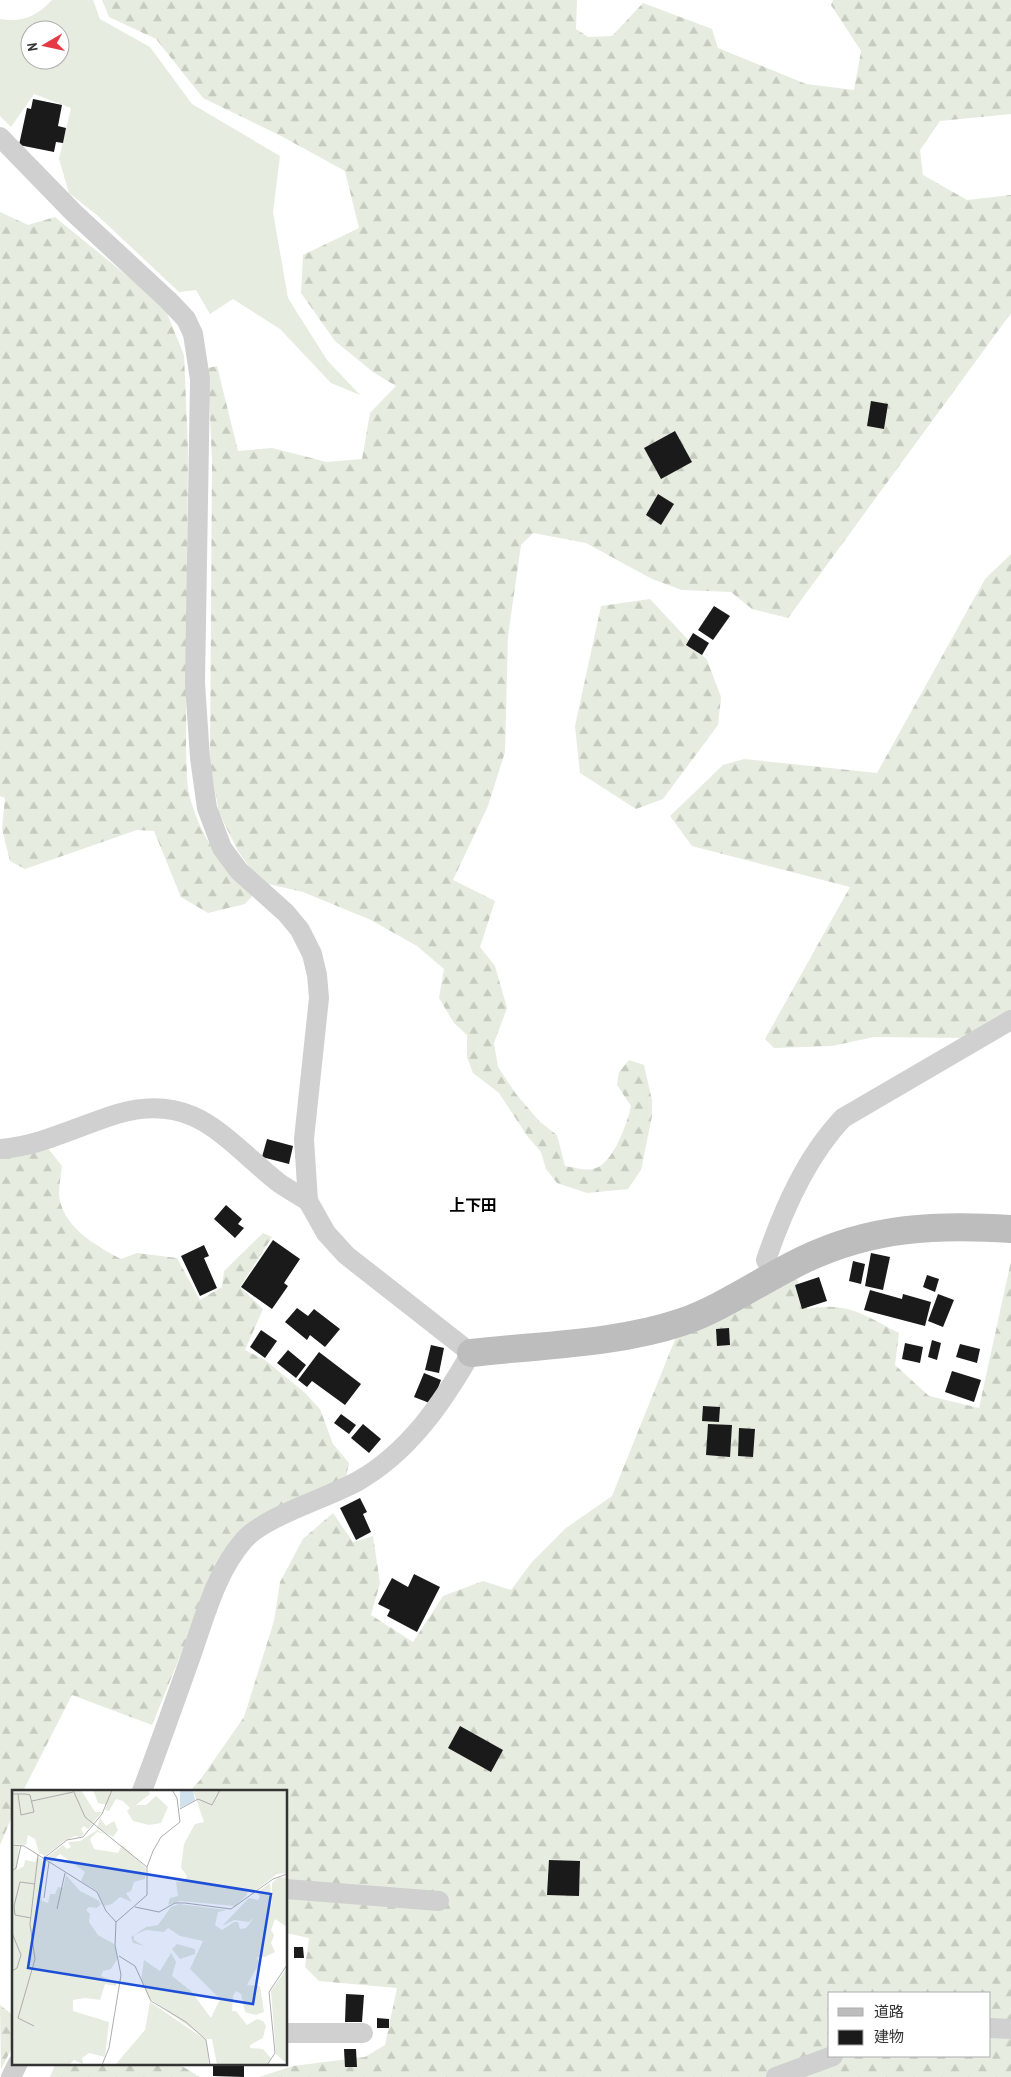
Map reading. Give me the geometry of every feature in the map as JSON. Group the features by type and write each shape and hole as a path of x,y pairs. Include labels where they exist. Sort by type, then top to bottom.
{"street":[{"path":"0,137 74,213 168,300 186,319 193,334 200,379 196,683 200,758 207,808 222,848 239,871 286,913 300,930 312,954 317,975 319,998 304,1139 308,1201 326,1233 346,1255 472,1353 636,1334 683,1322 804,1259 848,1241 898,1230 944,1226 1011,1229"},
{"path":"774,1276 766,1260 777,1227 824,1138 844,1118 1011,1020"},
{"path":"0,1149 36,1142 118,1114 163,1108 182,1111 206,1122 280,1183 308,1201"},
{"path":"142,1790 211,1599 228,1562 245,1538 262,1526 359,1481 386,1460 415,1435 446,1396 472,1353"},
{"path":"288,1889 439,1901"},
{"path":"991,2028 1011,2029"},
{"path":"288,2033 363,2033"},
{"path":"776,2077 830,2057"},
{"path":"11,2077 18,2064"}],"green space":[{"path":"52,0 93,0 100,19 150,47 192,104 280,156 273,212 288,298 327,360 360,395 331,383 280,329 233,299 210,314 196,290 179,292 98,216 69,193 59,159 71,108 34,94 11,127 0,116 0,19 22,19 41,10"},
{"path":"102,0 577,0 576,29 588,37 612,36 643,3 712,29 718,48 806,84 854,90 861,51 831,5 833,0 1011,0 1011,114 940,121 920,150 923,175 967,200 1011,195 1011,313 788,618 752,609 731,592 682,590 652,579 586,543 533,533 521,545 508,636 505,752 488,806 453,880 495,901 480,947 495,966 507,1008 494,1043 498,1067 516,1094 540,1122 557,1135 565,1166 593,1169 607,1160 618,1143 631,1106 617,1085 619,1072 629,1060 644,1065 652,1100 652,1116 641,1170 628,1189 587,1193 557,1183 546,1169 541,1152 528,1137 499,1093 473,1073 467,1057 467,1035 454,1023 439,998 444,969 417,946 371,920 303,892 260,882 238,851 219,813 210,762 212,462 208,368 217,366 238,451 272,448 327,462 362,459 370,413 396,386 373,372 335,341 301,293 303,255 359,228 345,171 283,137 203,98 156,39 109,17"},
{"path":"0,212 28,225 55,217 164,306 184,355 188,448 186,748 188,786 195,813 207,840 232,873 253,895 245,904 208,913 181,897 154,831 137,830 25,869 10,861 2,829 5,798 0,796"},
{"path":"1011,554 1011,1012 968,1038 874,1037 832,1046 774,1048 765,1039 850,887 692,846 670,816 723,765 744,759 877,773 985,579"},
{"path":"650,599 707,660 721,697 718,725 663,799 636,809 580,773 575,726 601,606"},
{"path":"47,1147 62,1166 59,1194 61,1205 66,1216 81,1234 121,1259 137,1253 177,1258 200,1300 222,1287 224,1271 263,1233 272,1237 240,1287 263,1309 245,1350 265,1360 304,1392 320,1409 333,1444 349,1463 345,1482 219,1561 152,1725 72,1695 24,1790 12,1790 12,1817 0,1845 0,1154"},
{"path":"1011,1261 1011,2077 259,2077 293,2066 365,2057 385,2045 397,1988 319,1981 305,1967 309,1938 288,1933 288,1790 191,1790 244,1717 274,1621 280,1582 303,1539 333,1513 353,1542 373,1536 380,1583 371,1615 413,1642 443,1596 483,1581 511,1590 532,1562 566,1528 612,1496 676,1337 777,1286 797,1279 807,1309 821,1307 844,1308 865,1315 899,1333 895,1365 929,1396 979,1408"},
{"path":"0,2005 12,2014 12,2048 1,2069"},
{"path":"56,2064 179,2064 200,2077 50,2077"}],"building":[{"path":"33,99 62,105 58,126 66,128 63,143 56,142 54,152 19,145 27,108 31,109"},
{"path":"871,401 888,404 884,429 867,426"},
{"path":"675,431 692,462 661,479 644,448"},
{"path":"658,494 674,504 661,525 646,515"},
{"path":"714,606 730,616 713,640 698,630"},
{"path":"693,633 709,643 702,655 686,645"},
{"path":"267,1139 293,1146 289,1164 262,1157"},
{"path":"226,1205 242,1219 238,1224 244,1228 235,1238 214,1219"},
{"path":"273,1240 300,1259 284,1283 288,1286 272,1309 241,1287"},
{"path":"204,1245 209,1256 204,1258 217,1288 200,1296 181,1256"},
{"path":"871,1253 890,1257 883,1290 865,1286"},
{"path":"853,1261 865,1264 861,1284 849,1281"},
{"path":"927,1275 939,1279 935,1292 923,1287"},
{"path":"819,1277 827,1301 802,1309 795,1285"},
{"path":"870,1290 902,1299 903,1294 931,1302 925,1326 864,1310"},
{"path":"938,1294 954,1300 943,1327 928,1321"},
{"path":"297,1308 308,1316 314,1309 340,1329 325,1347 310,1335 307,1340 285,1322"},
{"path":"729,1328 730,1345 717,1346 716,1329"},
{"path":"261,1330 277,1341 265,1358 250,1347"},
{"path":"932,1340 941,1343 937,1360 928,1357"},
{"path":"905,1343 923,1347 920,1363 902,1359"},
{"path":"960,1344 980,1349 977,1363 956,1357"},
{"path":"431,1345 444,1348 439,1373 425,1370"},
{"path":"288,1350 306,1365 296,1378 277,1363"},
{"path":"319,1352 361,1384 345,1405 312,1381 307,1387 298,1380"},
{"path":"952,1371 981,1380 974,1402 945,1392"},
{"path":"424,1373 441,1380 432,1404 414,1397"},
{"path":"703,1406 720,1407 719,1422 702,1421"},
{"path":"341,1414 356,1425 349,1434 334,1423"},
{"path":"363,1424 381,1439 369,1453 351,1438"},
{"path":"708,1424 732,1425 730,1457 706,1455"},
{"path":"739,1428 755,1429 753,1457 738,1456"},
{"path":"360,1498 367,1512 363,1514 371,1532 356,1540 340,1508"},
{"path":"414,1574 440,1587 417,1632 387,1616 390,1610 378,1604 392,1578 408,1587"},
{"path":"460,1726 503,1750 491,1772 448,1748"},
{"path":"549,1860 580,1861 579,1896 547,1895"},
{"path":"294,1947 303,1947 304,1958 294,1958"},
{"path":"346,1994 364,1995 362,2022 345,2022"},
{"path":"377,2018 389,2019 389,2028 377,2028"},
{"path":"344,2049 356,2049 357,2067 345,2067"},
{"path":"213,2064 244,2064 244,2077 213,2076"}],"district":[{"name":"上下田","path":"473,1205"}]}
